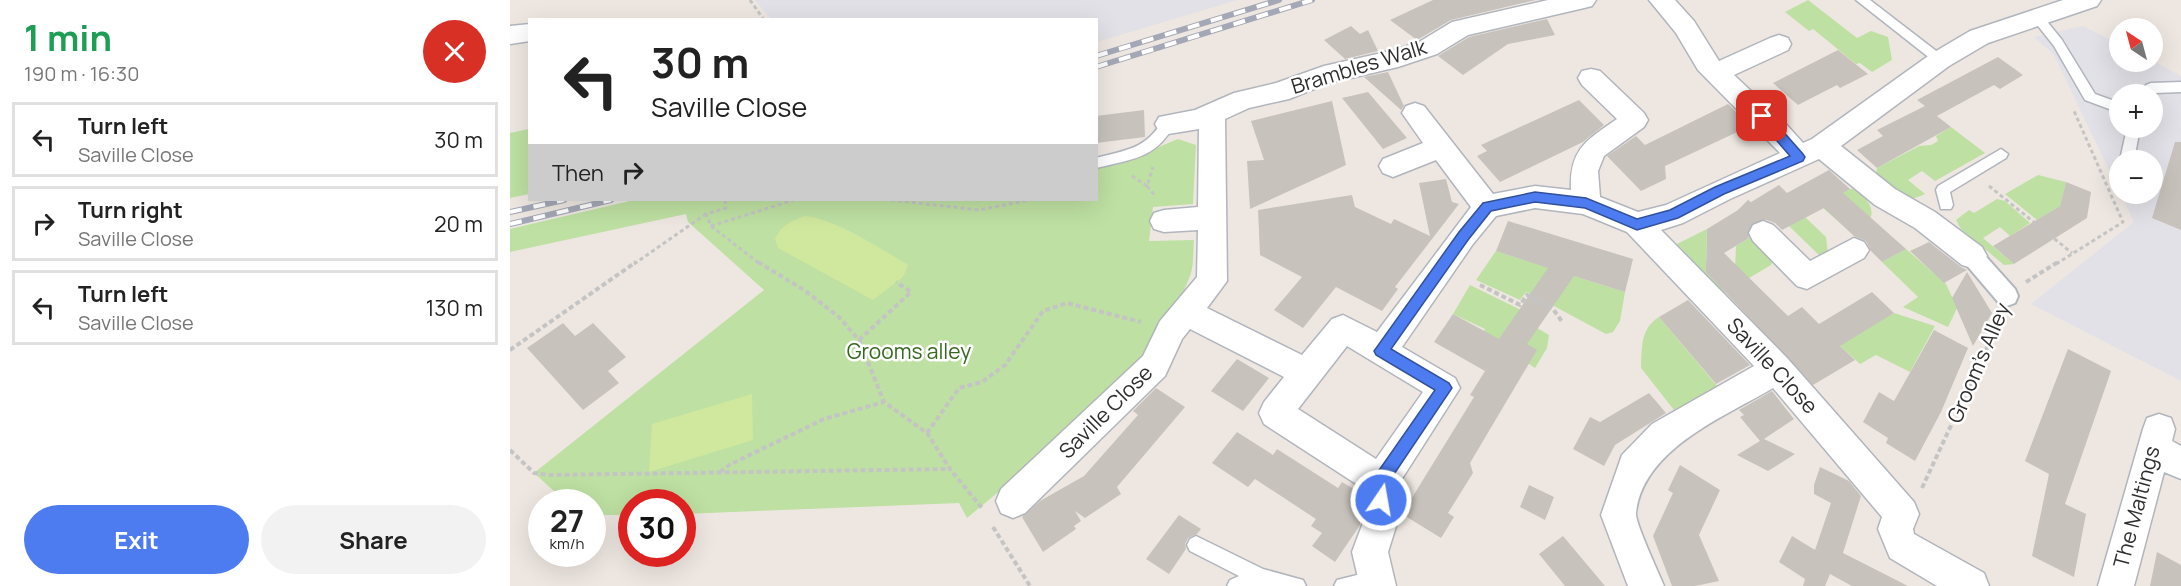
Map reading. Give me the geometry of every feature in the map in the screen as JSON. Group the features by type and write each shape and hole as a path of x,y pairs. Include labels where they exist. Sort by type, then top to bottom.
{"street":[{"name":"Brambles Walk","path":"1168,124 1212,115 1243,100 1280,92 1324,75 1398,58 1428,48 1461,28 1584,0"},
{"path":"1661,0 1685,27 1712,68 1776,130 1885,197 1936,212 2007,296"},
{"path":"1637,224 1729,200 1810,152 1940,60 1979,37 2085,1"},
{"path":"510,35 528,32"},
{"path":"1712,68 1779,44"},
{"path":"1586,203 1584,171 1593,150 1635,120 1592,78"},
{"path":"1381,351 1463,236 1487,207 1415,113"},
{"name":"Saville Close","path":"1000,509 1154,366 1178,321 1212,280 1212,115"},
{"path":"1393,166 1441,147"},
{"name":"Saville Close","path":"1487,207 1535,197 1586,203 1637,224 1777,369 1902,514"},
{"path":"1164,221 1212,218"},
{"path":"1763,233 1807,277 1854,250"},
{"path":"1178,321 1307,373"},
{"path":"1377,583 1370,552 1381,520 1381,481 1444,388 1343,328 1275,413 1381,481"},
{"path":"1646,586 1618,515 1634,466 1664,435 1777,369"},
{"name":"The Maltings","path":"2116,586 2164,447"},
{"path":"1902,514 1895,528 1902,546 1971,586"}],"lane":[{"path":"1862,0 1940,60"},
{"path":"2037,17 2058,43 2090,97 2109,104"},
{"path":"2163,88 2181,87"},
{"path":"1098,162 1142,151 1159,140 1168,124"},
{"path":"1936,212 1943,190 2001,154"},
{"path":"1196,545 1260,578 1297,586"},
{"path":"1236,586 1260,578"},
{"path":"1343,586 1377,583"}],"path":[{"path":"750,0 763,18"},
{"name":"Groom's Alley","path":"1902,514 1917,500 1998,326 2007,296 2123,222 2071,104"},
{"path":"1129,174 1147,186 1154,162"},
{"path":"1973,172 2072,253"},
{"path":"510,350 706,214 726,208 725,201"},
{"path":"711,226 791,201"},
{"path":"900,201 979,210 1024,201"},
{"path":"706,214 711,226 764,267 804,290 839,317 859,340 884,402 927,433 950,469 975,496 1000,509"},
{"path":"859,340 911,292 896,282"},
{"path":"1480,285 1520,305 1527,295 1553,309 1563,323"},
{"path":"927,433 959,388 982,382 1005,365 1043,311 1067,303 1178,321"},
{"path":"720,473 729,465 824,419 884,402"},
{"path":"510,450 534,473 549,475 950,469"},
{"path":"993,526 1030,586"}],"shaded area":[{"path":"755,0 1237,0 1098,42 1098,18 770,18"},
{"path":"2083,26 2109,39 2109,72 2163,72 2163,66 2181,76 2181,381 2031,304 2134,222 2126,204 2163,204 2163,150 2109,150 2109,170 2054,55 2034,37"}],"green space":[{"path":"1808,0 1857,38 1871,31 1888,37 1892,60 1872,72 1860,63 1856,64 1813,29 1809,31 1785,12"},
{"path":"1951,127 1985,153 1935,181 1922,171 1908,180 1925,194 1910,199 1899,196 1876,177 1877,168 1919,146 1931,145 1938,141 1936,136"},
{"path":"528,129 528,194 510,198 510,133"},
{"name":"Grooms alley","path":"1178,139 1196,145 1193,204 1153,207 1149,241 1194,240 1190,276 1173,311 1151,345 1124,378 1062,439 967,518 959,503 696,513 696,489 618,489 618,515 606,515 606,489 552,489 534,473 764,290 688,222 686,214 510,252 510,229 630,201 1098,201 1098,167 1115,165"},
{"path":"2038,175 2066,182 2060,206 2037,220 2005,194"},
{"path":"1850,189 1867,201 1871,208 1871,217 1848,230 1823,208 1822,204"},
{"path":"1997,199 2005,201 2030,223 2010,236 2000,227 1983,238 2014,264 2004,265 1961,229 1956,220 1969,210 1974,213"},
{"path":"805,216 817,218 844,229 908,265 903,277 873,300 778,248 775,239 780,230"},
{"path":"1805,217 1826,237 1828,253 1821,257 1789,226"},
{"path":"1707,229 1706,262 1735,268 1736,246 1754,235 1773,260 1771,265 1724,293 1677,244"},
{"path":"1906,249 1946,284 1957,308 1948,327 1903,307 1918,297 1882,262"},
{"path":"1496,251 1625,292 1620,321 1613,332 1606,334 1526,292 1520,300 1476,280"},
{"path":"1470,285 1521,310 1517,316 1549,335 1547,348 1535,368 1483,333 1485,329 1453,314"},
{"path":"1894,313 1935,326 1910,372 1876,355 1860,364 1837,343"},
{"path":"1659,317 1717,386 1674,410 1641,368 1645,333"},
{"path":"752,394 753,440 649,472 652,424"}],"building":[{"path":"1433,0 1536,0 1451,20 1417,40 1390,20"},
{"path":"1547,19 1555,35 1508,44 1463,75 1438,56 1469,37"},
{"path":"1351,26 1360,34 1368,30 1378,51 1345,59 1324,40"},
{"path":"1838,50 1868,74 1840,88 1837,85 1798,105 1773,83"},
{"path":"1998,57 2023,75 2000,89 1994,85 1937,116 1951,127 1877,168 1857,150 1883,136 1877,130 1925,106 1917,100"},
{"path":"1388,72 1404,106 1401,110 1364,77"},
{"path":"1368,92 1407,138 1383,149 1342,98"},
{"path":"1579,100 1604,125 1583,142 1500,182 1477,156 1487,151 1481,145"},
{"path":"1332,101 1346,165 1250,209 1247,161 1264,160 1251,121"},
{"path":"1728,104 1750,126 1665,166 1666,179 1641,191 1607,156 1636,136 1645,145"},
{"path":"1144,110 1145,137 1098,143 1098,116"},
{"path":"2175,142 2181,142 2181,230 2152,218 2156,204 2163,204 2163,182"},
{"path":"1829,170 1850,189 1843,193 1906,249 1882,262 1871,251 1866,241 1854,236 1824,208 1782,230 1775,223 1764,219 1752,223 1747,232 1749,238 1724,253 1788,316 1802,307 1819,324 1872,292 1894,313 1840,346 1855,360 1813,385 1706,272 1707,229 1779,185 1787,193"},
{"path":"1446,179 1452,202 1459,204 1395,287 1398,289 1382,311 1336,287 1303,328 1274,310 1302,277 1260,255 1258,210 1352,195 1355,207 1391,224 1394,219 1430,236 1419,183"},
{"path":"2066,182 2091,192 2087,218 2014,264 1993,246 2060,206"},
{"path":"1508,221 1633,259 1625,292 1574,276 1527,344 1537,350 1470,463 1473,473 1448,513 1454,517 1441,538 1402,514 1474,397 1470,395 1485,371 1434,342 1453,314 1499,339 1548,268 1496,251"},
{"path":"1929,242 1967,270 1944,283 1910,251"},
{"path":"1967,272 1992,313 1973,346 1952,298"},
{"path":"1688,300 1750,365 1716,384 1659,317"},
{"path":"563,323 575,336 593,323 626,357 608,371 619,383 583,410 527,348"},
{"path":"1934,330 1968,348 1941,412 1915,461 1886,443 1888,438 1863,422 1879,392 1894,401"},
{"path":"2068,349 2111,371 2065,504 2086,514 2074,577 2032,556 2049,474 2025,461"},
{"path":"1237,359 1269,378 1243,411 1211,391"},
{"path":"1156,388 1185,407 1117,487 1121,494 1085,518 1075,511 1081,521 1074,526 1076,529 1043,552 1022,517 1040,501 1084,476 1138,415 1133,411"},
{"path":"1772,391 1794,419 1764,439 1795,454 1768,471 1737,455 1760,441 1740,417 1744,415 1739,410"},
{"path":"1649,393 1666,413 1615,445 1604,466 1573,449 1590,417 1600,422"},
{"path":"1237,432 1273,455 1277,449 1338,488 1342,482 1362,494 1360,525 1335,562 1312,546 1322,533 1311,526 1316,519 1255,479 1248,487 1212,463"},
{"path":"1680,465 1720,490 1699,535 1719,581 1695,586 1672,586 1653,536 1673,493 1668,490"},
{"path":"1820,467 1849,481 1861,496 1843,553 1908,586 1852,586 1830,574 1825,586 1803,586 1805,579 1779,562 1792,536 1815,550 1831,503 1814,494 1814,485"},
{"path":"1529,485 1554,497 1545,520 1520,507"},
{"path":"1179,515 1201,529 1197,534 1188,538 1185,544 1186,549 1169,574 1146,559"},
{"path":"1563,536 1605,586 1565,586 1539,554"},
{"path":"2157,552 2181,565 2181,586 2150,586"}],"tunnel":[{"path":"1739,209 1763,233"}],"railway":[{"path":"1098,55 1279,0"},
{"path":"1098,66 1312,0"},
{"path":"510,212 560,201"},
{"path":"510,224 607,201"}],"route":[{"path":"1381,500 1381,481 1444,388 1381,351 1463,236 1487,207 1535,197 1586,203 1637,224 1673,215 1720,191 1799,157 1762,116"}]}
